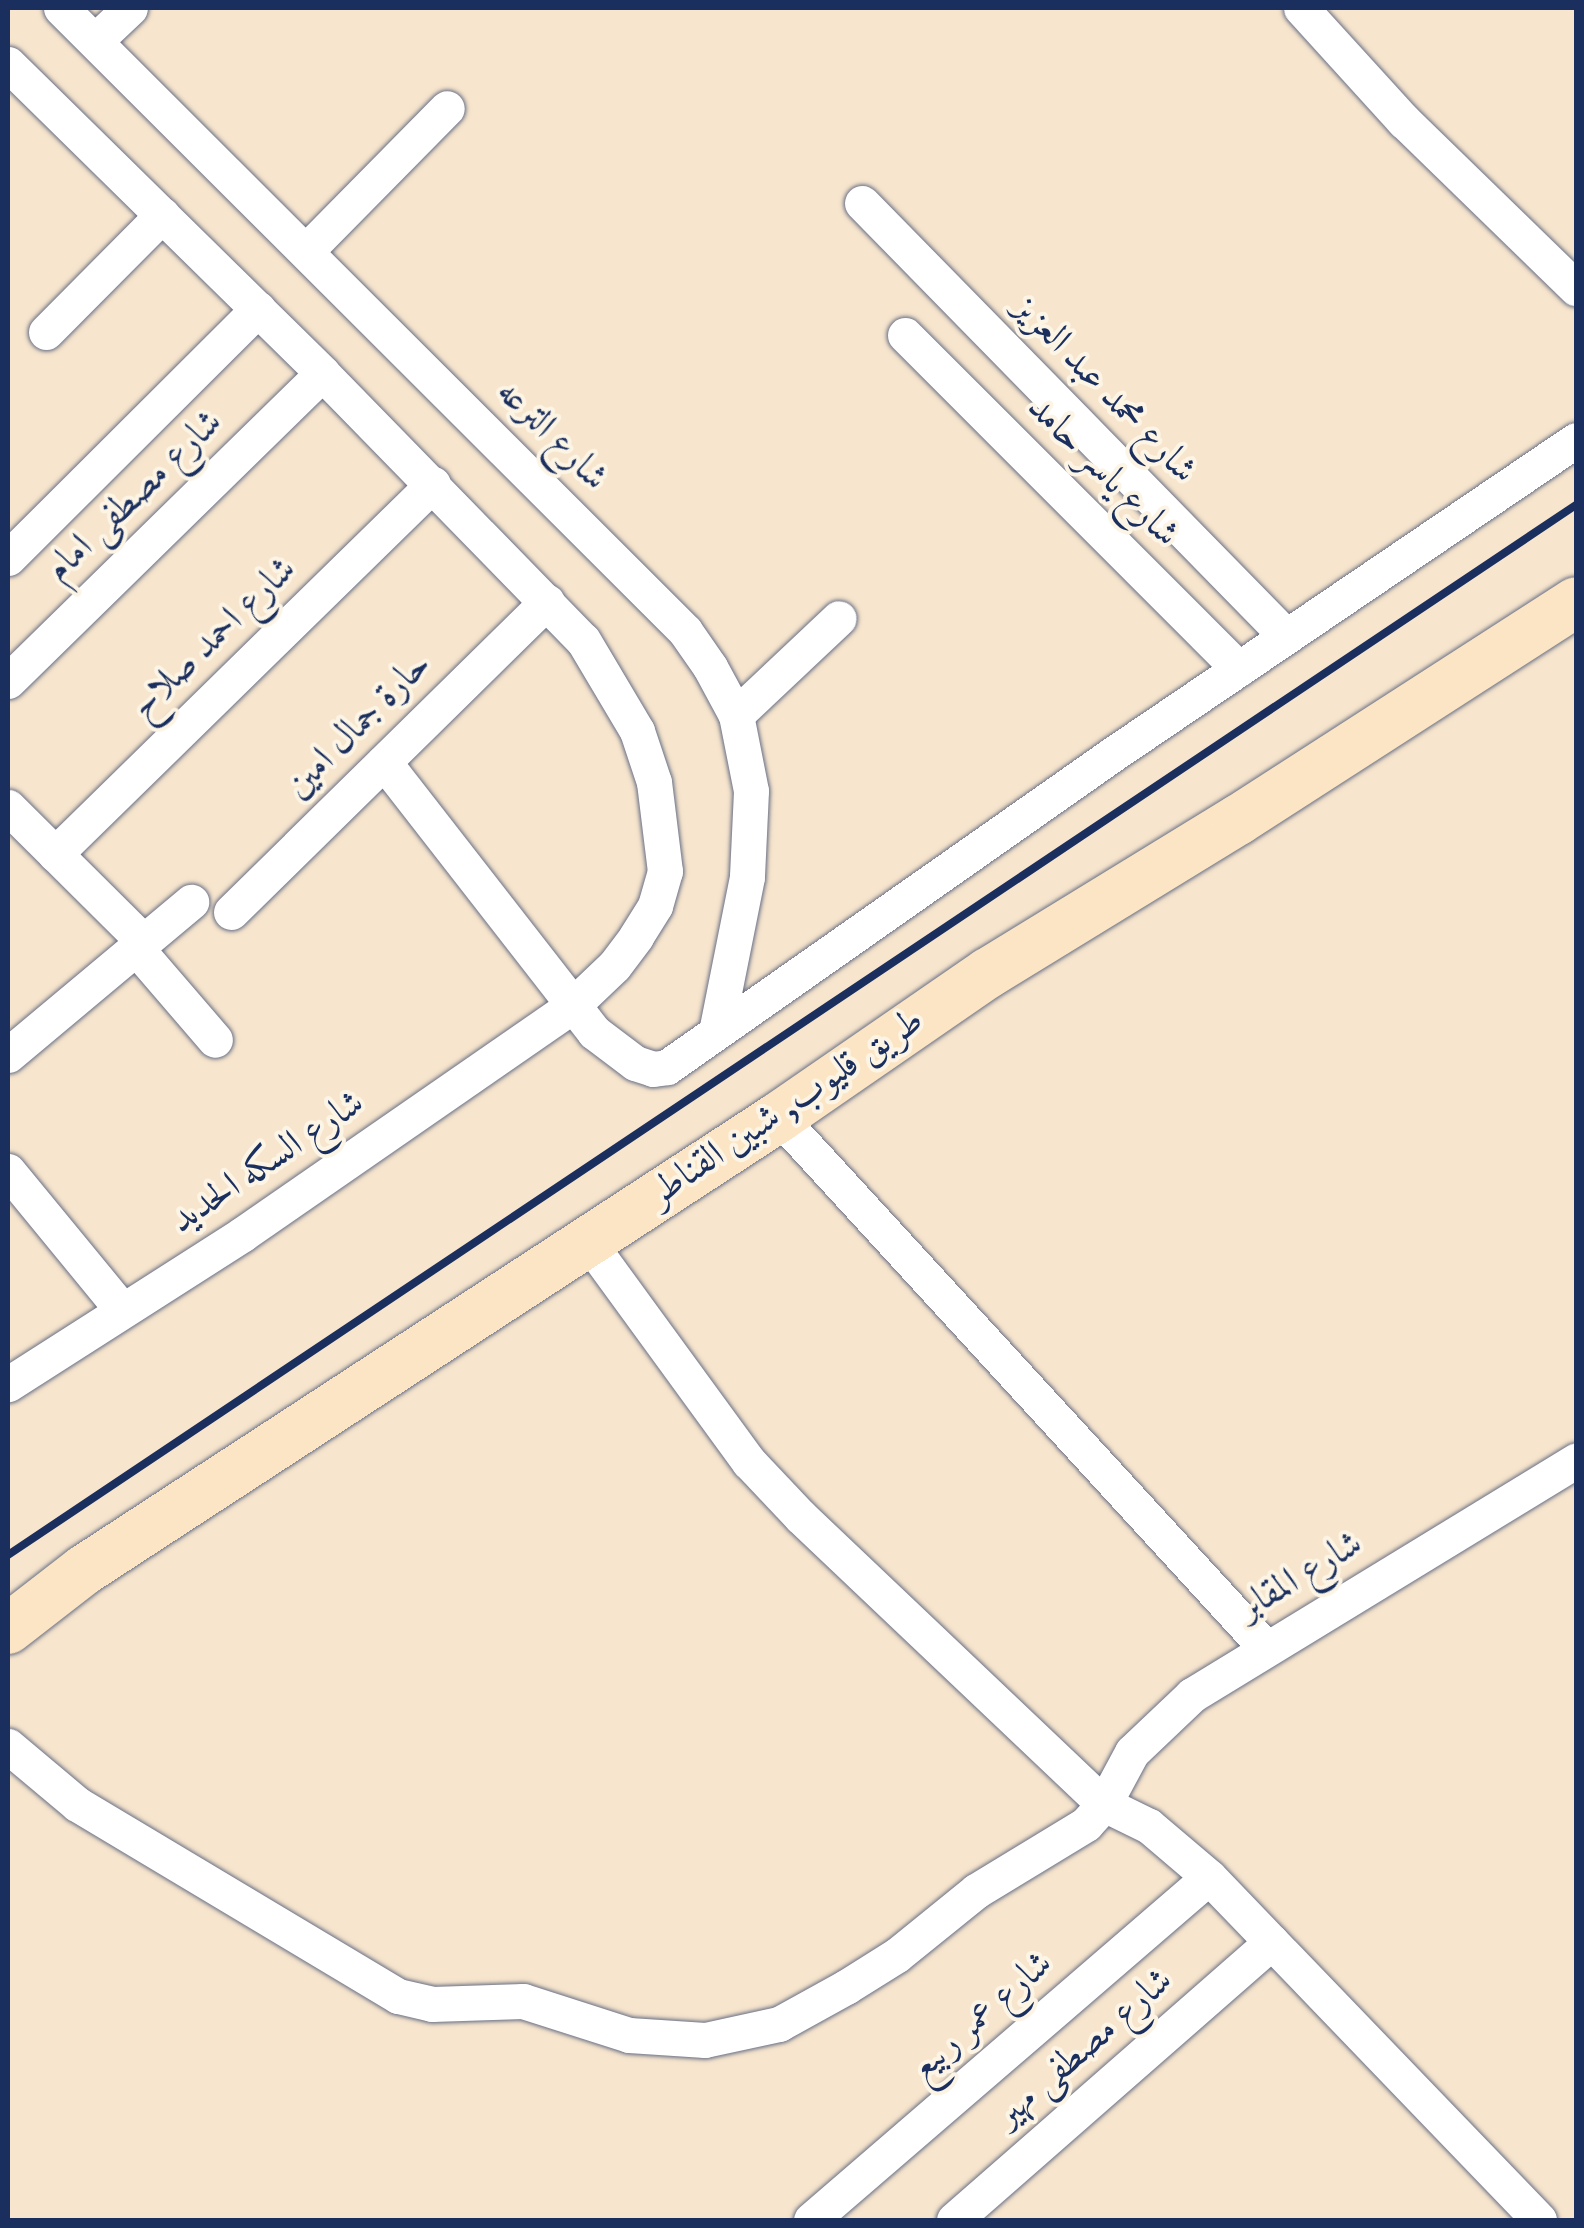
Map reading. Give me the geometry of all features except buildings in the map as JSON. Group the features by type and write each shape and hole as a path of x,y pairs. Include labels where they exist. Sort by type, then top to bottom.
{"main road":[{"name":"طريق قليوب, شبين القناطر","path":"8,1629 84,1570 779,1117 988,973 1238,820 1576,602"}],"street":[{"name":"شارع الترعه","path":"61,8 685,631 736,715 746,750 752,834 718,1028"},
{"path":"95,41 130,8"},
{"path":"1301,8 1404,122 1576,288"},
{"path":"8,64 433,484 583,640 637,732 654,782 664,834 665,871 655,906 614,966 572,1006"},
{"path":"307,250 446,108"},
{"name":"شارع محمد عبد العزيز","path":"862,202 1286,636"},
{"path":"46,332 162,214"},
{"path":"8,558 258,309"},
{"name":"شارع ياسر حامد","path":"905,335 1239,669"},
{"name":"شارع مصطفى امام","path":"8,681 322,373"},
{"path":"384,762 572,1006 612,1050 653,1070 667,1066 1286,636 1576,440"},
{"name":"شارع احمد صلاح","path":"55,854 433,484"},
{"name":"حارة جمال امين","path":"232,912 547,601"},
{"path":"736,715 839,618"},
{"path":"8,808 140,945 215,1040"},
{"path":"8,1055 191,902"},
{"name":"شارع السكه الحديد","path":"8,1384 243,1234 572,1006"},
{"path":"779,1117 1265,1647"},
{"path":"8,1171 122,1310"},
{"path":"586,1240 749,1462 800,1516 1104,1804 1149,1826 1209,1877 1538,2220"},
{"name":"شارع المقابر","path":"1104,1804 1132,1752 1192,1694 1576,1462"},
{"path":"8,1746 77,1804 398,1996 432,2004 523,2001 629,2035 705,2040 779,2024 846,1987 897,1955 976,1890 1086,1824 1104,1804"},
{"name":"شارع عمر ربيع","path":"811,2220 1209,1877"},
{"name":"شارع مصطفى مهير","path":"954,2220 1271,1942"}],"railway":[{"path":"8,1555 1576,505"}]}
